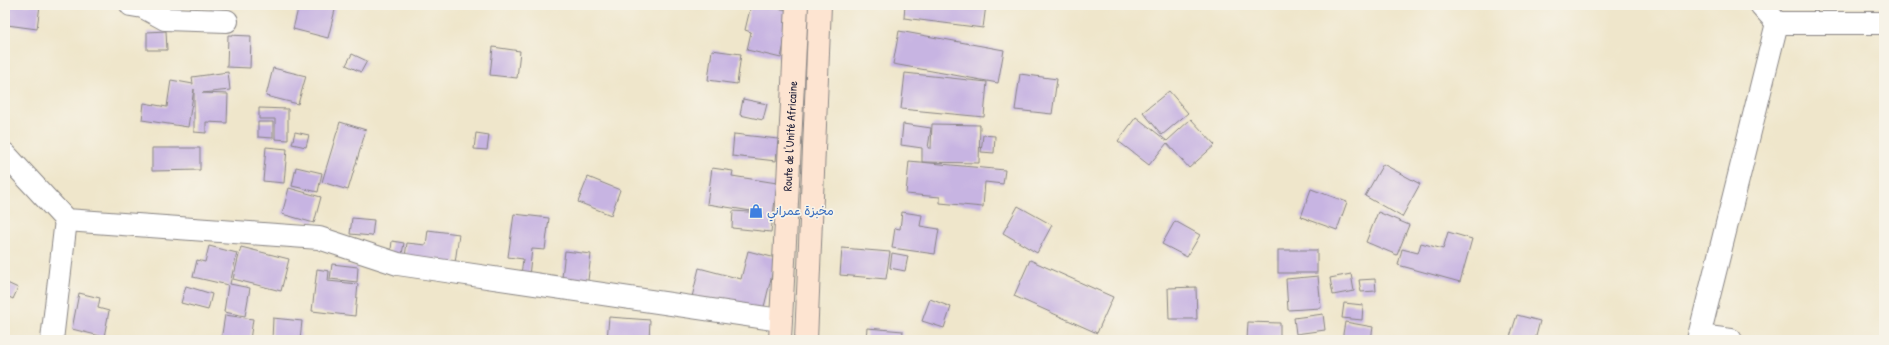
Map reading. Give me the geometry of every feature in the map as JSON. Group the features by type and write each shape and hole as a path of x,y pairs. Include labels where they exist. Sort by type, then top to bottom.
{"main road":[{"name":"Route de l'Unité Africaine","path":"780,330 797,5"},
{"name":"Route de l'Unité Africaine","path":"806,340 820,5"}],"street":[{"path":"131,5 143,8 165,19 227,21"},
{"path":"1761,5 1777,23 1884,23"},
{"path":"1731,340 1699,338 1777,23"},
{"path":"5,154 66,220 319,238 398,264 780,330"},
{"path":"52,340 66,220"}],"building":[{"path":"9,5 40,5 37,29 7,25"},
{"path":"299,5 336,6 328,38 293,29"},
{"path":"751,5 764,5 791,11 781,58 747,50 751,32 745,30"},
{"path":"905,5 986,5 983,28 904,18"},
{"path":"166,31 167,50 147,50 147,32"},
{"path":"899,31 1004,50 998,83 893,64"},
{"path":"228,35 251,36 250,68 227,67"},
{"path":"493,47 520,51 517,78 490,75"},
{"path":"712,50 741,54 737,84 708,80"},
{"path":"352,54 367,61 361,72 346,65"},
{"path":"273,68 306,76 298,104 266,96"},
{"path":"228,72 230,90 202,93 228,94 227,123 206,122 206,133 194,132 194,89 188,127 142,120 144,103 167,107 171,80 193,84 192,77"},
{"path":"905,73 987,82 984,117 901,109"},
{"path":"1020,74 1057,79 1052,114 1015,110"},
{"path":"1169,91 1188,113 1162,135 1143,112"},
{"path":"743,99 767,104 763,120 740,115"},
{"path":"259,108 288,109 288,140 275,139 275,119 259,119"},
{"path":"1136,117 1167,141 1191,119 1215,145 1189,168 1167,143 1149,165 1118,141"},
{"path":"258,122 273,122 273,138 258,137"},
{"path":"340,122 366,130 348,190 322,182"},
{"path":"903,124 931,128 928,148 931,148 932,124 980,125 979,163 922,162 922,148 901,145"},
{"path":"295,132 309,135 306,147 292,144"},
{"path":"476,133 489,135 487,150 474,149"},
{"path":"734,134 778,139 776,161 732,156"},
{"path":"983,135 995,136 994,153 981,152"},
{"path":"266,147 287,149 284,183 263,181"},
{"path":"152,148 200,148 200,170 152,171"},
{"path":"909,161 1005,170 1003,184 985,182 983,207 940,203 940,197 906,194"},
{"path":"1383,164 1420,184 1402,217 1365,196"},
{"path":"296,167 322,173 318,192 292,186"},
{"path":"712,168 733,171 732,176 777,183 771,232 732,228 733,211 764,213 707,204"},
{"path":"588,177 620,190 611,215 578,202"},
{"path":"289,188 321,197 314,223 282,214"},
{"path":"1311,189 1347,202 1337,230 1301,217"},
{"path":"1018,206 1052,225 1037,253 1003,233"},
{"path":"902,212 922,215 920,226 939,229 935,254 892,248 895,228 900,229"},
{"path":"1378,212 1409,225 1397,255 1366,242"},
{"path":"514,214 549,218 545,250 532,249 529,276 521,275 523,259 508,257"},
{"path":"352,218 374,220 372,236 350,234"},
{"path":"1175,221 1200,235 1187,257 1162,244"},
{"path":"428,230 459,234 454,270 404,263 407,243 426,245"},
{"path":"1448,232 1472,239 1460,282 1398,265 1402,249 1418,253 1421,243 1443,249"},
{"path":"392,241 404,243 401,260 390,258"},
{"path":"209,246 237,253 230,284 250,288 245,316 224,312 228,285 193,277 197,260 205,262"},
{"path":"241,247 289,259 281,291 233,279"},
{"path":"842,248 890,252 886,279 840,275"},
{"path":"1278,250 1317,250 1317,273 1278,273"},
{"path":"565,251 591,254 587,289 561,286"},
{"path":"748,251 776,258 762,315 692,297 699,268 741,279"},
{"path":"892,253 908,256 905,271 890,268"},
{"path":"1030,260 1113,297 1097,333 1014,296"},
{"path":"332,264 358,267 357,282 330,279"},
{"path":"317,269 329,271 328,281 358,284 355,316 312,311"},
{"path":"1351,274 1354,291 1333,295 1330,278"},
{"path":"1318,276 1321,308 1288,310 1286,279"},
{"path":"1375,279 1376,291 1361,292 1359,280"},
{"path":"5,282 18,288 13,299 5,295"},
{"path":"186,286 212,294 208,310 181,303"},
{"path":"1196,287 1197,319 1169,319 1168,288"},
{"path":"79,293 100,298 98,308 109,311 104,337 72,329"},
{"path":"930,299 951,307 944,328 922,321"},
{"path":"1344,303 1363,305 1362,320 1342,318"},
{"path":"1323,314 1325,330 1296,334 1294,318"},
{"path":"225,315 253,319 250,340 221,340"},
{"path":"1517,315 1540,321 1535,340 1509,340"},
{"path":"609,317 650,320 649,340 607,340"},
{"path":"273,318 302,321 300,340 272,340"},
{"path":"1248,322 1280,323 1280,340 1247,340"},
{"path":"1345,322 1373,327 1371,340 1342,340"},
{"path":"867,328 903,331 902,340 866,340"}],"place":[{"name":"مخبزة عمراني","path":"756,211"}]}
